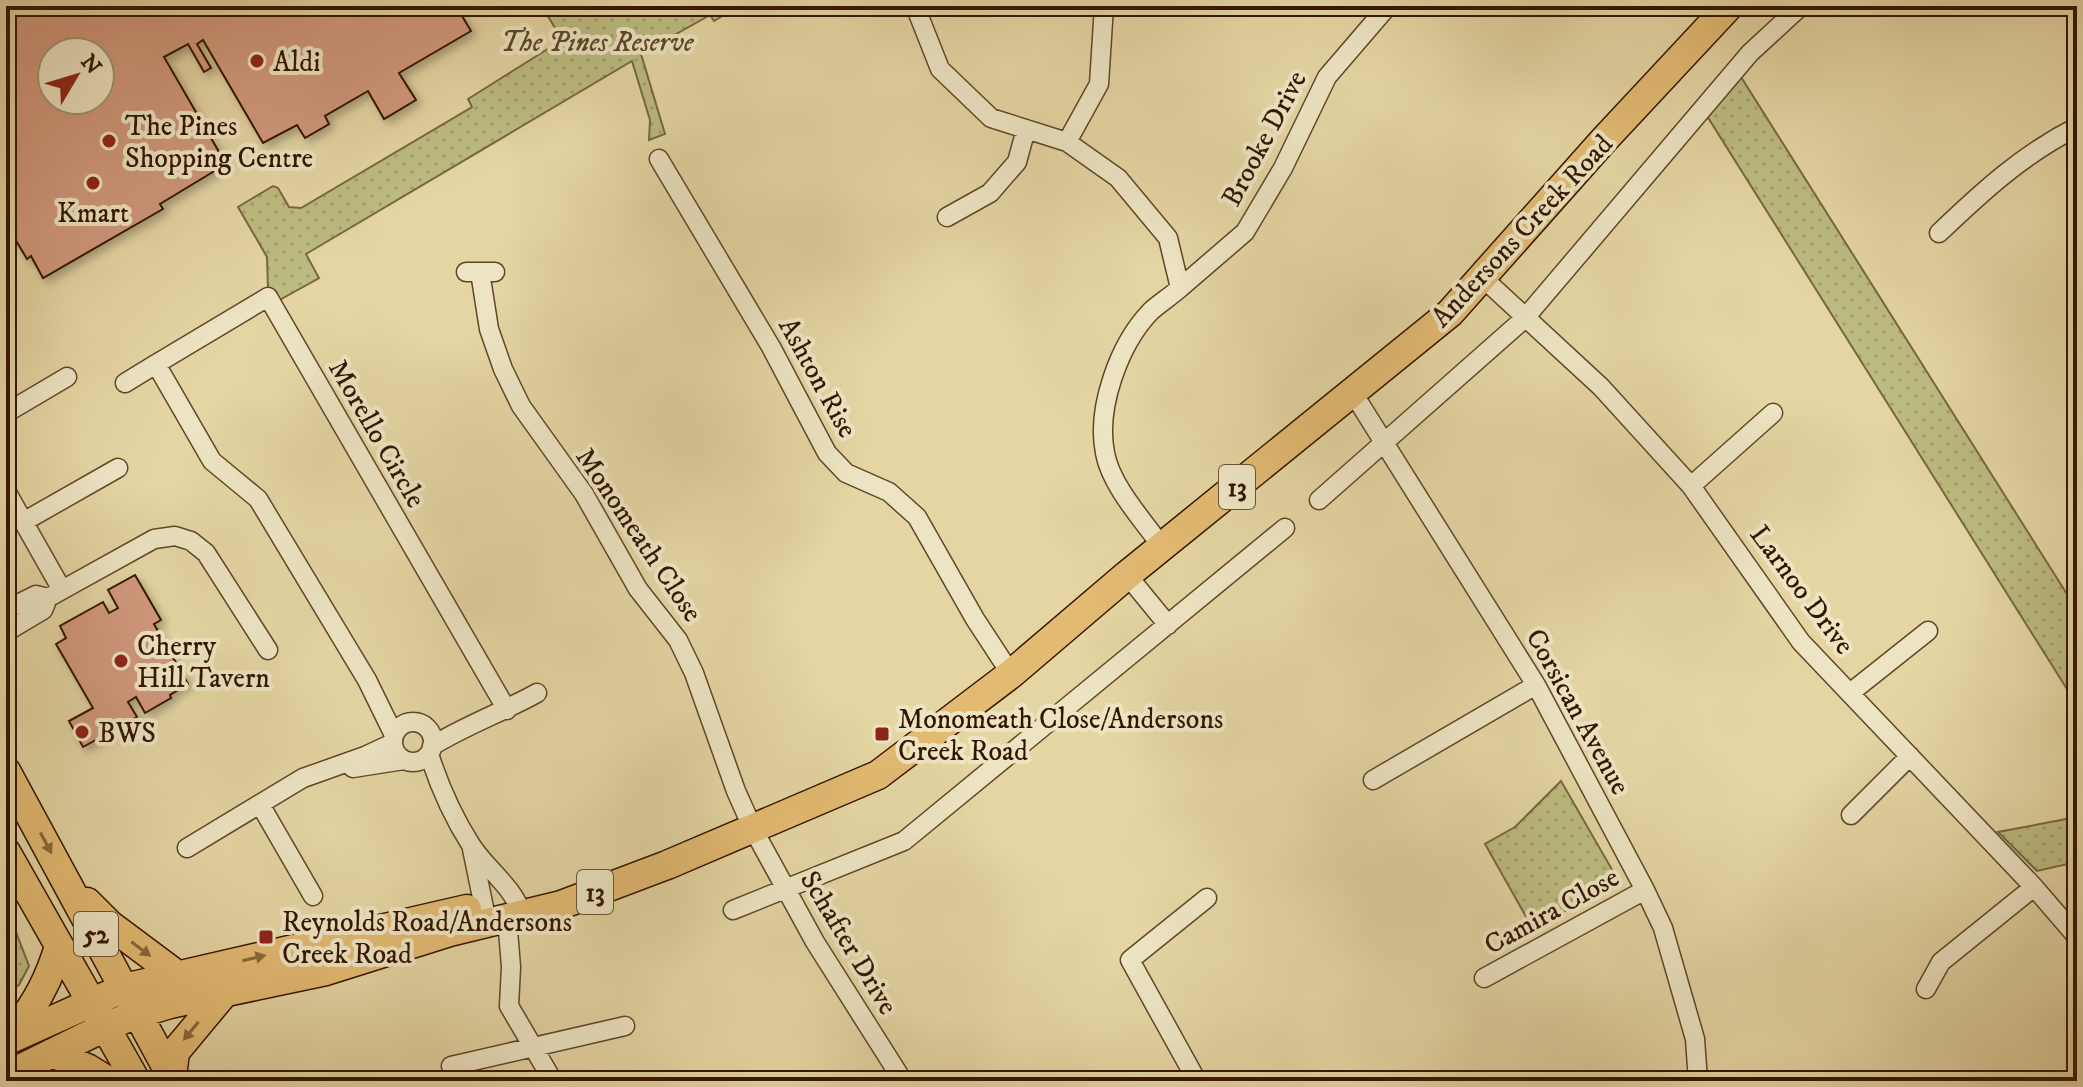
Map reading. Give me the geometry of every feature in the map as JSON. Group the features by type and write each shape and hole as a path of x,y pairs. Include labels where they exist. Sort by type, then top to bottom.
{"main road":[{"name":"Andersons Creek Road","path":"6,1040 124,988 177,975 503,911 561,905 667,865 878,775 1011,674 1127,575 1450,313 1603,141 1729,6"},
{"name":"52","path":"6,771 173,1079"},
{"name":"52","path":"6,852 136,1081"},
{"path":"67,882 110,925 177,975"},
{"name":"Andersons Creek Road","path":"6,1076 137,1014 326,971 503,911"},
{"path":"6,1040 45,986 59,946"},
{"path":"173,1079 175,1052 225,992"},
{"path":"52,1053 108,1081"}],"street":[{"path":"915,6 940,69 991,118 1067,142 1118,178 1168,238 1180,288"},
{"path":"1067,142 1099,84 1104,6"},
{"name":"Brooke Drive","path":"1162,547 1122,492 1105,454 1103,411 1120,356 1150,312 1245,232 1283,168 1327,77 1388,6"},
{"path":"1319,500 1525,318 1750,53 1801,6"},
{"path":"1939,233 2012,167 2077,127"},
{"path":"947,217 990,193 1017,162 1026,129"},
{"name":"Ashton Rise","path":"659,159 771,347 827,453 846,473 889,492 917,517 975,619 1011,674"},
{"name":"Monomeath Close","path":"480,272 489,329 503,369 521,406 584,494 638,589 678,640 694,673 736,791 753,829"},
{"name":"Larnoo Drive","path":"1483,278 1601,387 1691,486 1801,642 2034,887 2077,937"},
{"name":"Morello Circle","path":"125,383 268,297 507,710"},
{"path":"156,364 212,461 258,499 367,680 394,739 396,753 420,755"},
{"path":"6,413 67,377"},
{"name":"Corsican Avenue","path":"1353,393 1536,685 1645,890 1663,928 1695,1039 1698,1081"},
{"path":"1691,486 1773,413"},
{"path":"23,522 118,468"},
{"path":"6,491 55,594"},
{"path":"733,910 904,841 1285,528"},
{"path":"6,632 43,610 55,594 154,539 175,536 191,541 206,553 268,650"},
{"path":"1127,575 1168,625"},
{"path":"6,610 36,595 55,594"},
{"path":"1850,693 1928,631"},
{"path":"367,680 396,715 430,733 420,755"},
{"path":"1373,780 1536,685"},
{"path":"327,769 352,769 420,755 483,718 507,710 537,693"},
{"path":"187,848 303,778 365,756 394,739 401,726 483,718"},
{"path":"420,755 503,911 511,967 509,1006 553,1081"},
{"path":"1851,815 1910,756"},
{"path":"261,806 313,896"},
{"name":"Schafter Drive","path":"753,829 815,942 903,1081"},
{"path":"471,846 480,881 503,911"},
{"path":"1926,989 1941,962 2034,887"},
{"name":"Camira Close","path":"1484,978 1645,890"},
{"path":"1197,1081 1130,960 1207,898"},
{"path":"451,1066 625,1026"}],"green space":[{"name":"The Pines Reserve","path":"542,6 739,6 714,21 710,15 641,54 665,134 649,140 650,120 632,61 306,254 319,278 276,302 268,290 267,257 238,207 273,186 278,188 289,207 301,208 472,107 468,99 562,40"},
{"path":"1736,69 2077,610 2077,705 1702,108"},
{"path":"1561,781 1614,873 1609,887 1533,929 1485,844 1515,827"},
{"path":"2077,817 2077,862 2037,871 1998,832"},
{"path":"6,906 29,966 19,985 6,992"}],"building":[{"name":"The Pines Shopping Centre","path":"6,6 456,6 471,31 399,73 416,100 384,119 368,91 325,116 329,124 305,138 297,125 263,143 203,40 197,44 211,68 204,72 188,44 164,57 226,164 160,204 163,209 43,278 31,256 27,259 6,224"},
{"name":"Cherry Hill Tavern","path":"135,575 161,620 154,624 188,684 145,713 136,697 128,702 137,717 83,747 69,721 93,708 56,644 66,638 60,626 103,602 109,613 118,608 108,590"}],"place":[{"name":"Aldi","path":"257,61"},
{"name":"The Pines Shopping Centre","path":"109,141"},
{"name":"Kmart","path":"93,183"},
{"name":"Cherry Hill Tavern","path":"121,661"},
{"name":"BWS","path":"82,732"},
{"name":"Monomeath Close/Andersons Creek Road","path":"882,734"},
{"name":"Reynolds Road/Andersons Creek Road","path":"266,937"}]}
